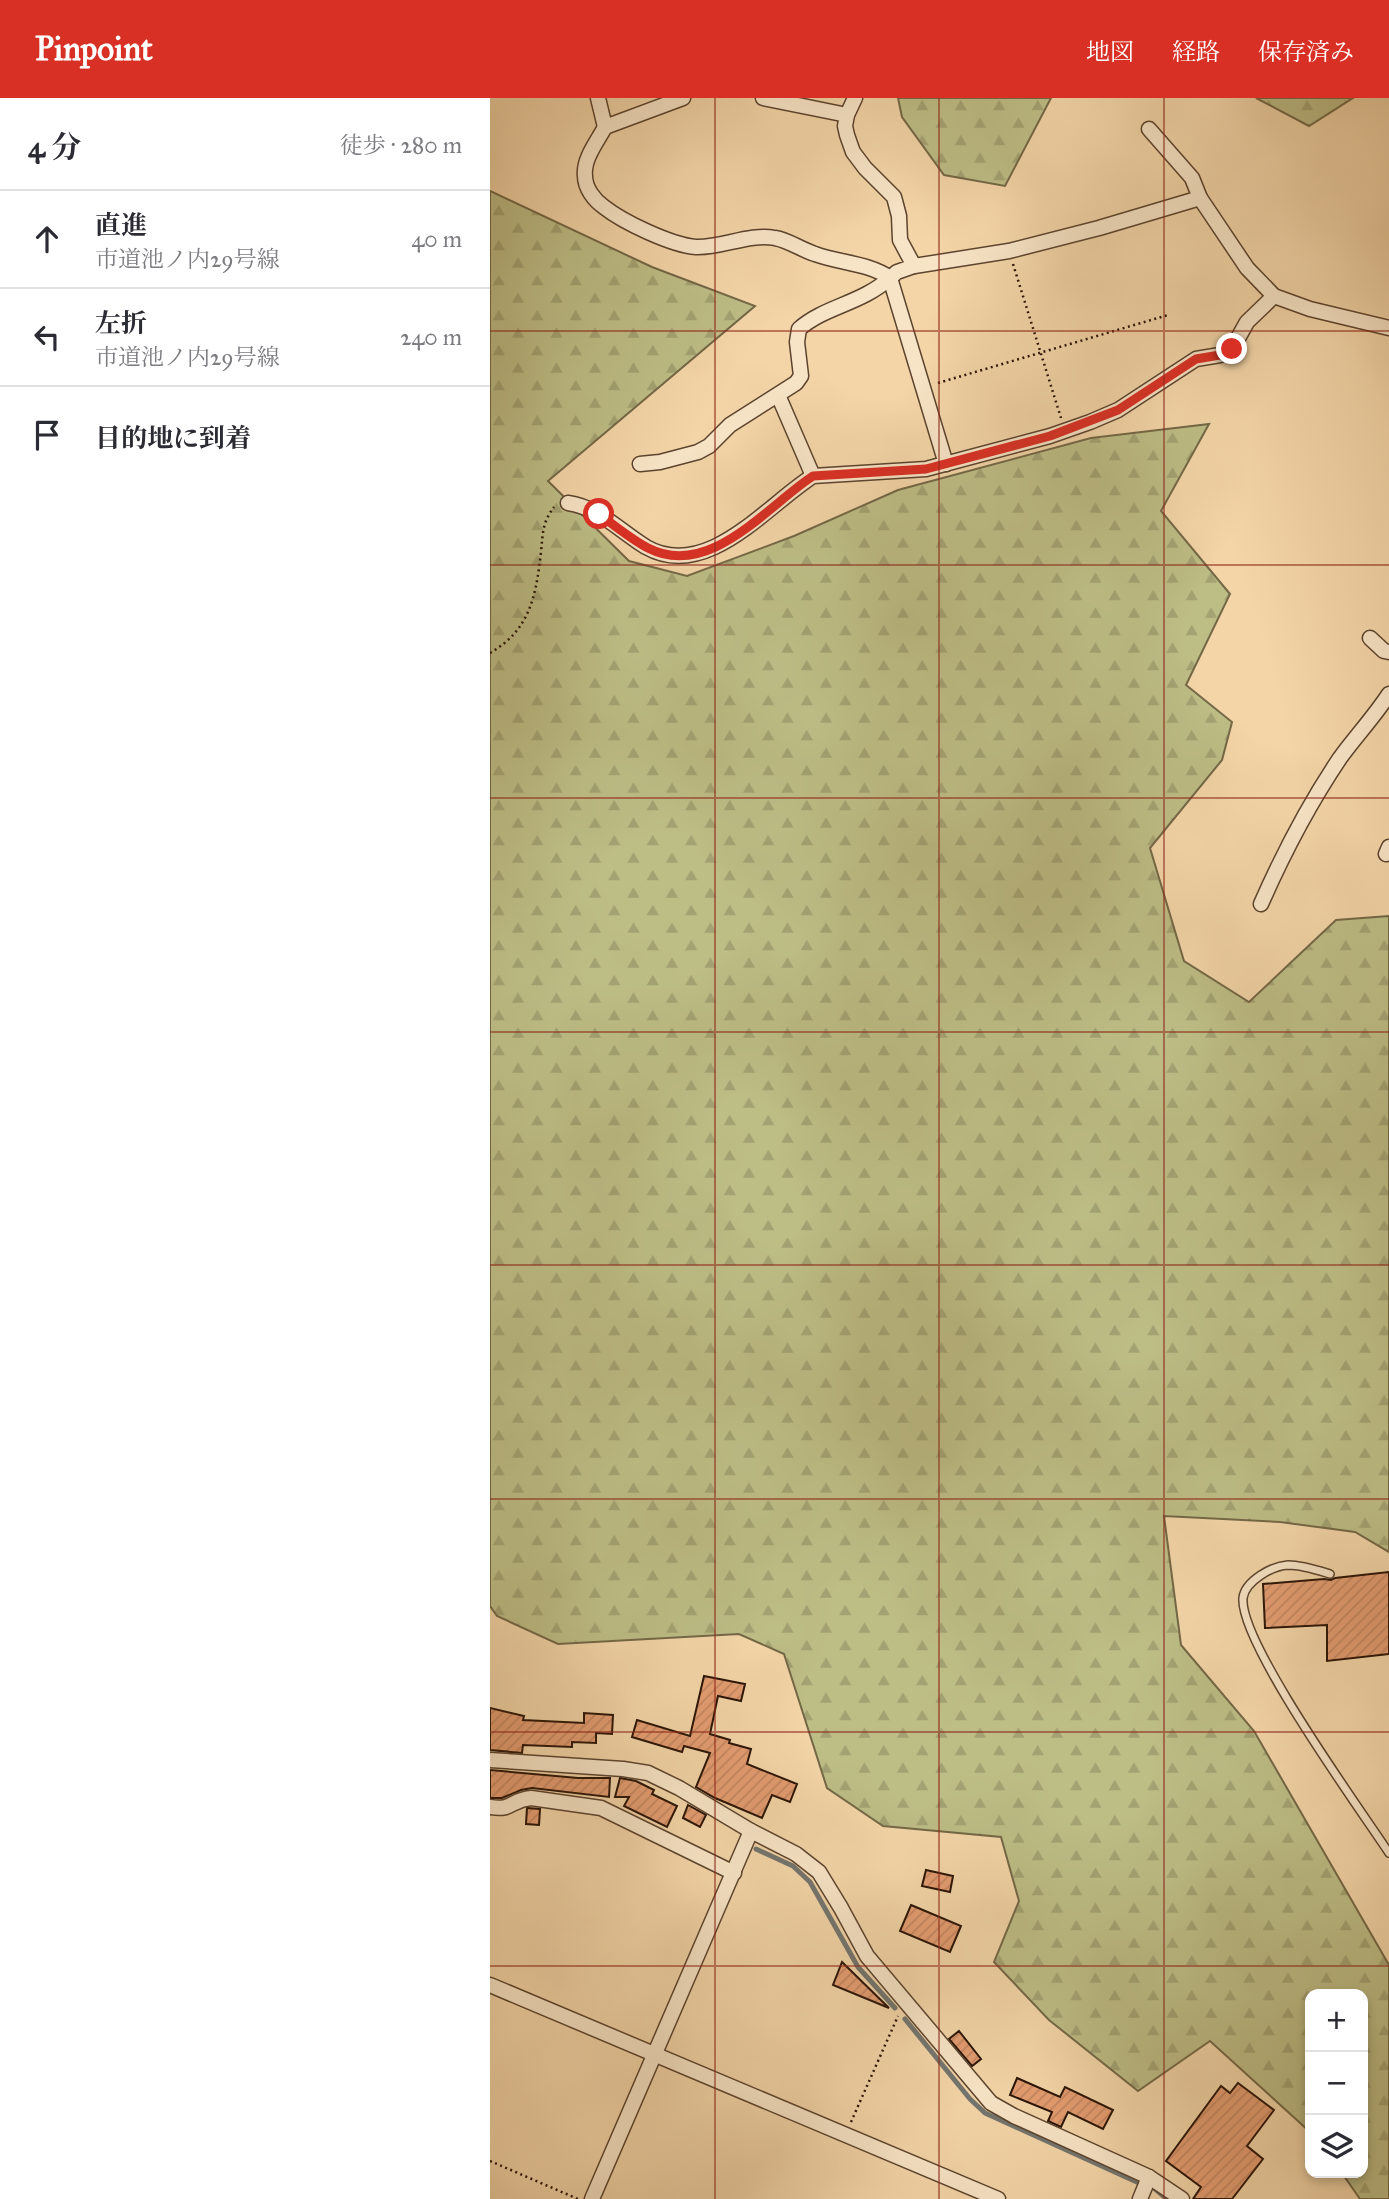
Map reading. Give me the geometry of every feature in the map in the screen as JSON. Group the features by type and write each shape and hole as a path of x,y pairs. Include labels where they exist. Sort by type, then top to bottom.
{"street":[{"path":"598,98 604,127 586,163 584,176 588,189 604,208 677,243 696,247 754,238 776,238 824,257 879,270 890,278 946,464"},
{"path":"604,127 683,98"},
{"path":"763,98 847,115"},
{"path":"855,98 845,125 853,152 894,197 899,216 900,240 914,266"},
{"path":"1149,129 1192,178 1200,198 1247,268 1274,296 1310,309 1389,328"},
{"path":"640,464 698,452 709,446 730,425 800,380 796,334 799,329 816,318 862,298 897,272 914,266 1009,251 1200,198"},
{"path":"568,503 599,514 650,549 676,556 690,554 741,533 813,476 841,472 910,471 946,464 1064,431 1118,410 1196,359 1220,355 1232,349 1247,322 1274,296"},
{"path":"778,395 813,476"},
{"path":"1370,638 1384,651 1389,652"},
{"path":"1261,904 1282,857 1341,758 1389,694"},
{"path":"490,1760 648,1773 796,1854 819,1872 867,1956 991,2103 1149,2177 1182,2199"},
{"path":"490,1808 503,1809 520,1799 531,1798 601,1808 734,1873"},
{"path":"592,2199 751,1830"},
{"path":"490,1985 653,2056 998,2199"},
{"path":"1140,2199 1149,2177"}],"lane":[{"path":"1330,1574 1303,1567 1279,1567 1246,1587 1244,1612 1256,1643 1290,1704 1389,1853"}],"path":[{"path":"1009,251 1064,431"},
{"path":"921,388 1168,316"},
{"path":"490,653 513,637 529,614 538,579 544,521 554,507 568,503"},
{"path":"846,2134 904,2003"},
{"path":"490,2161 578,2199"}],"green space":[{"path":"898,98 1051,98 1005,186 944,175 902,117"},
{"path":"1256,98 1353,98 1309,126"},
{"path":"490,191 652,267 755,306 548,481 629,561 687,576 794,536 898,490 1091,438 1209,424 1161,511 1230,594 1186,685 1232,722 1222,760 1150,848 1184,961 1249,1002 1336,920 1389,916 1389,1552 1355,1532 1280,1522 1164,1516 1181,1645 1254,1731 1389,1965 1389,2199 1360,2199 1345,2178 1368,2178 1368,1989 1305,1989 1305,2127 1210,2041 1138,2091 1049,2020 994,1962 1019,1901 1001,1837 883,1826 827,1788 784,1654 739,1634 558,1644 497,1616 490,1606"}],"building":[{"path":"1389,1572 1389,1654 1327,1661 1327,1625 1265,1628 1263,1584 1331,1580"},
{"path":"704,1676 745,1684 741,1701 718,1696 710,1734 751,1749 747,1764 797,1784 790,1802 772,1795 762,1818 696,1787 710,1753 684,1746 682,1752 632,1737 637,1720 690,1736"},
{"path":"490,1708 524,1716 523,1720 584,1723 584,1713 613,1715 612,1734 596,1733 596,1743 572,1742 572,1747 523,1745 522,1753 490,1750"},
{"path":"490,1770 578,1778 610,1778 609,1797 532,1788 502,1798 490,1798"},
{"path":"620,1778 636,1781 654,1790 652,1794 677,1806 667,1827 624,1806 629,1797 615,1797"},
{"path":"688,1805 706,1815 700,1827 683,1818"},
{"path":"527,1808 540,1809 539,1825 526,1824"},
{"path":"926,1870 953,1876 950,1892 922,1886"},
{"path":"911,1905 961,1926 950,1952 900,1931"},
{"path":"842,1962 889,2008 833,1985"},
{"path":"959,2031 981,2059 972,2066 949,2039"},
{"path":"1017,2078 1060,2097 1065,2087 1113,2110 1103,2129 1068,2112 1061,2127 1048,2121 1052,2112 1010,2095"},
{"path":"1238,2083 1274,2110 1247,2146 1263,2159 1232,2199 1193,2199 1201,2187 1166,2161 1221,2086 1230,2093"}],"waterway":[{"path":"756,1849 793,1866 810,1882 858,1967 895,2008"},
{"path":"905,2019 970,2099 985,2113 1139,2183"},
{"path":"1154,2188 1167,2199"}],"route":[{"path":"599,514 650,549 676,556 690,554 741,533 813,476 841,472 926,469 1050,436 1118,410 1196,359 1220,355 1232,349"}]}
